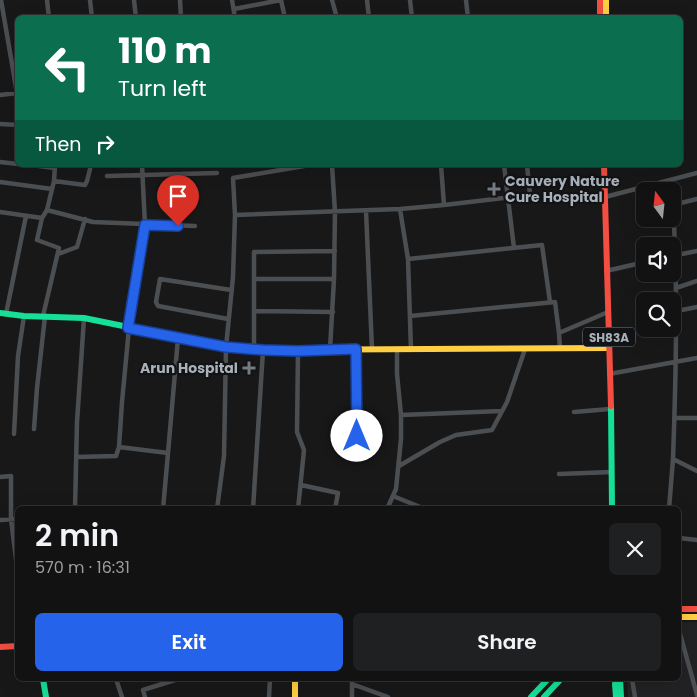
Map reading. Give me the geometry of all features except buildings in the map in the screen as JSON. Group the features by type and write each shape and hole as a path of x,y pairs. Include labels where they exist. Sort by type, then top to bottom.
{"street":[{"path":"1,0 15,81"},
{"path":"47,0 50,15"},
{"path":"90,0 92,15"},
{"path":"134,0 136,15"},
{"path":"180,0 180,15"},
{"path":"232,0 235,15"},
{"path":"234,9 257,2 280,0 284,15"},
{"path":"332,0 336,15"},
{"path":"367,0 369,15"},
{"path":"410,0 412,15"},
{"path":"466,0 468,15"},
{"path":"600,0 600,15"},
{"path":"606,0 606,15"},
{"path":"0,94 15,93"},
{"path":"0,124 15,126"},
{"path":"0,162 15,164"},
{"path":"34,429 44,316 59,248 37,240 42,218 47,210 54,181 55,167"},
{"path":"54,181 85,185 90,167"},
{"path":"76,457 116,456 119,447 128,328 145,225 142,167"},
{"path":"217,506 224,456 226,347 235,215 233,178 298,167"},
{"path":"330,350 333,312 335,212 332,167"},
{"path":"441,167 444,205"},
{"path":"504,167 514,248"},
{"path":"235,215 400,209 530,195 527,167"},
{"name":"SH83A","path":"604,167 612,506"},
{"path":"107,176 217,173"},
{"path":"605,197 697,174"},
{"path":"0,182 52,189"},
{"path":"681,203 697,199"},
{"path":"400,209 408,260 411,350"},
{"path":"47,210 93,222 195,226"},
{"path":"366,211 372,349"},
{"path":"0,212 42,218"},
{"path":"26,216 3,314 84,318 178,338 254,350 609,348"},
{"path":"58,254 77,247 85,220"},
{"path":"408,260 542,245 550,302"},
{"path":"254,350 254,252 334,251"},
{"path":"681,254 697,251"},
{"path":"606,271 636,264"},
{"path":"228,319 158,306 156,302 160,279 231,290"},
{"path":"254,279 334,279"},
{"path":"676,288 697,281"},
{"path":"676,282 676,292"},
{"path":"410,316 555,302 560,348"},
{"path":"681,311 697,307"},
{"path":"255,311 333,312"},
{"path":"559,333 608,312"},
{"path":"14,434 18,356 24,316"},
{"path":"75,506 77,422 84,318"},
{"path":"669,506 675,418 677,337"},
{"path":"163,506 178,338"},
{"path":"356,349 357,436"},
{"path":"398,466 434,445 456,435 492,430 507,402 525,349"},
{"path":"253,506 263,350"},
{"path":"388,506 396,489 401,438 397,350"},
{"path":"298,351 297,432 304,450 298,506"},
{"path":"609,374 697,358"},
{"path":"574,412 610,409"},
{"path":"401,415 502,410"},
{"path":"675,418 697,418"},
{"path":"119,447 168,453"},
{"path":"673,459 697,471"},
{"path":"559,474 612,472"},
{"path":"0,477 11,476 11,519 15,550"},
{"path":"301,486 338,493 336,506"},
{"path":"393,496 418,506"},
{"path":"0,520 15,519"},
{"path":"681,538 697,540"},
{"path":"681,613 697,613"},
{"path":"681,637 697,695"},
{"path":"0,647 15,646"},
{"path":"43,681 46,697"},
{"path":"117,681 122,697"},
{"path":"145,697 142,690 171,681"},
{"path":"269,697 270,681"},
{"path":"295,681 295,697"},
{"path":"352,697 352,681 388,697"},
{"path":"527,697 542,681"},
{"path":"531,697 546,681"},
{"path":"537,697 551,681"},
{"path":"544,697 559,681"},
{"path":"615,681 616,697"},
{"path":"620,681 621,697"},
{"path":"632,681 635,697"}],"shaded area":[{"path":"681,622 697,622 697,697 628,697 627,681 681,681"}],"traffic: fast":[{"path":"0,313 24,316 84,318 226,347 265,350"},
{"path":"611,406 612,506"},
{"path":"43,681 46,697"},
{"path":"531,697 546,681"},
{"path":"544,697 559,681"},
{"path":"620,681 621,697"},
{"path":"615,684 616,697"}],"traffic: slow":[{"path":"606,0 606,15"},
{"path":"265,350 609,348"},
{"path":"681,617 697,617"},
{"path":"295,681 295,697"}],"traffic: jam":[{"path":"600,0 600,15"},
{"path":"604,167 611,406"},
{"path":"681,609 697,609"},
{"path":"0,647 15,646"}],"place":[{"name":"Cauvery Nature Cure Hospital","path":"494,189"},
{"name":"Arun Hospital","path":"249,368"}],"route":[{"path":"178,226 145,225 128,328 226,347 298,351 356,349 357,436"}]}
